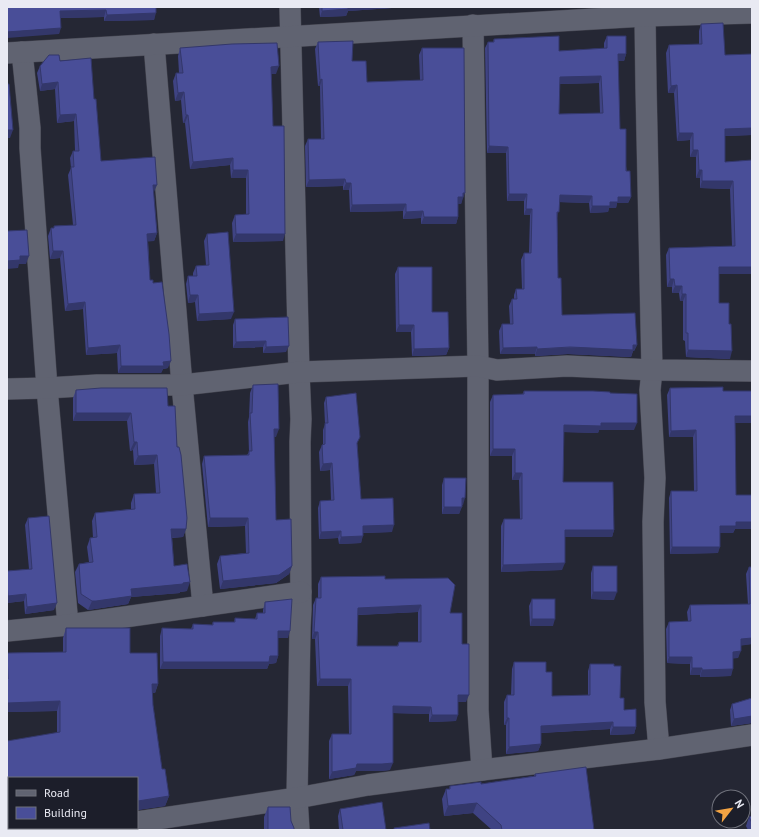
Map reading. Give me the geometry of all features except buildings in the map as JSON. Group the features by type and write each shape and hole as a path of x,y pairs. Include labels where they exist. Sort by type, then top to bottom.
{"street":[{"path":"290,7 301,419 301,592 297,798 299,830"},
{"path":"68,625 47,388 30,148 30,128 14,52 474,25 645,16 752,13"},
{"path":"645,16 652,370 650,390 655,478 652,522 656,702 659,749"},
{"path":"474,25 478,366 478,710 482,770"},
{"path":"154,44 202,606"},
{"path":"7,389 47,388 97,384 182,385 299,372 478,366 497,370 567,366 652,370 752,371"},
{"path":"7,631 68,625 301,592"},
{"path":"138,822 368,786 482,770 659,749 752,735"}]}
